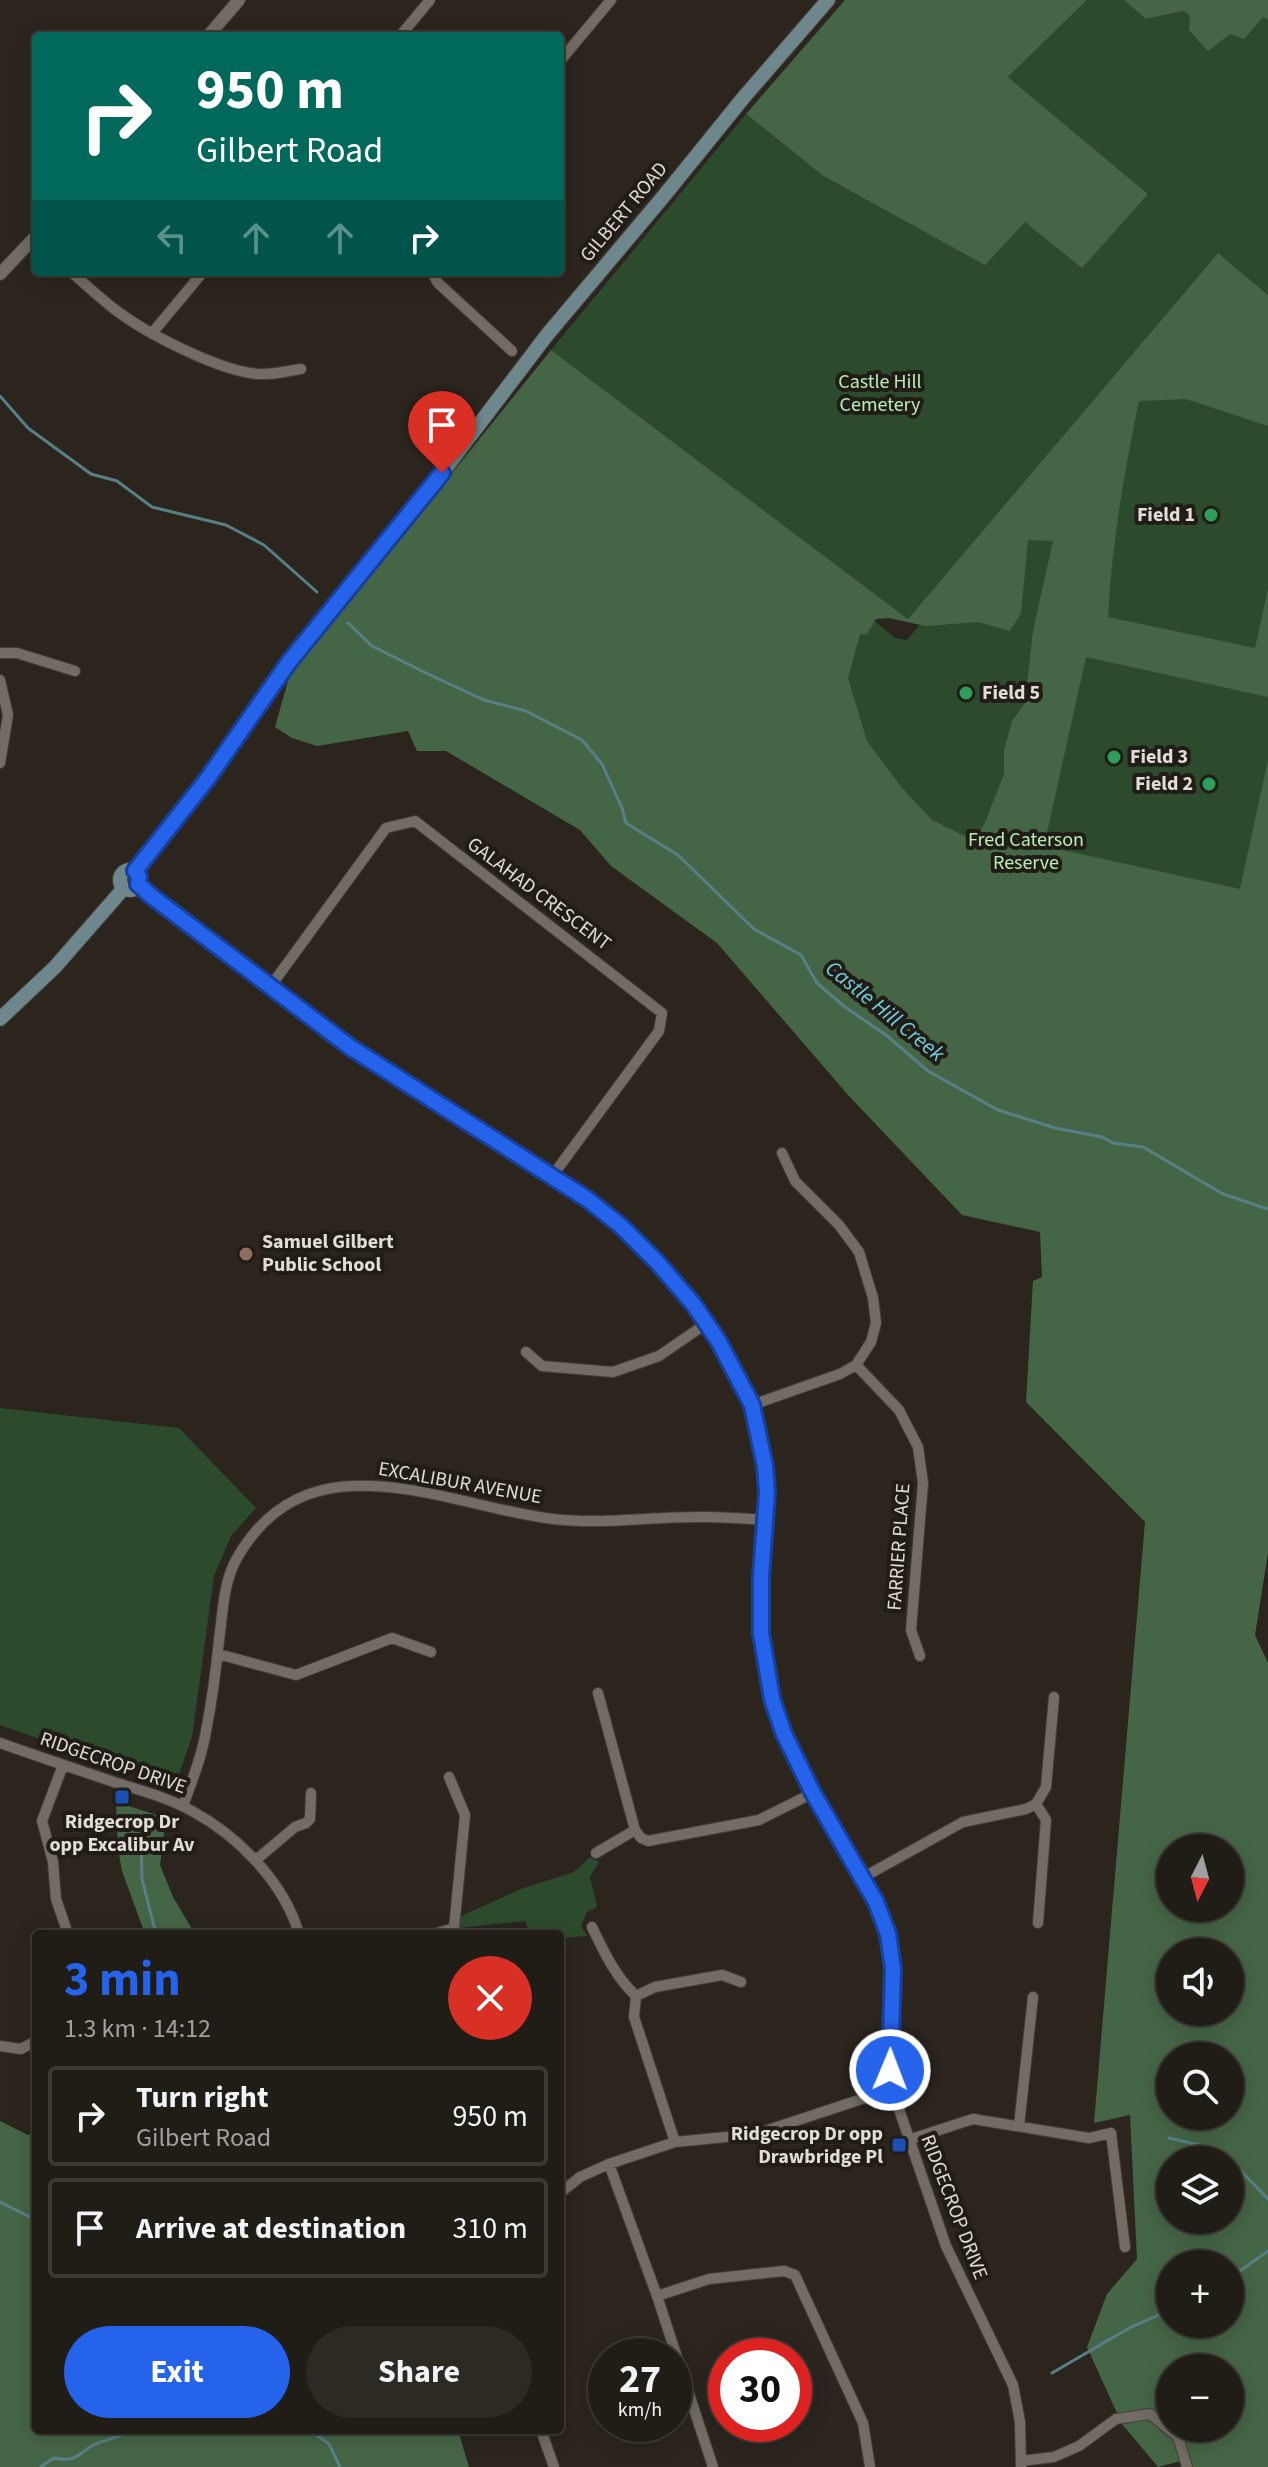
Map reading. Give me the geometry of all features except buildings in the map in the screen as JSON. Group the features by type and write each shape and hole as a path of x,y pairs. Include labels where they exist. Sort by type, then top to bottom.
{"main road":[{"name":"GILBERT ROAD","path":"0,1019 55,967 132,881 289,662 442,473 547,335 828,0"}],"street":[{"path":"211,32 239,0"},
{"path":"403,32 430,0"},
{"path":"564,56 611,0"},
{"path":"0,274 32,242"},
{"path":"76,276 115,309 153,332 234,370 260,374 301,369"},
{"path":"153,332 200,276"},
{"path":"434,276 512,351"},
{"path":"0,653 17,653 75,671"},
{"path":"0,680 8,715 0,763"},
{"name":"GALAHAD CRESCENT","path":"270,987 386,828 415,821 662,1013 659,1031 553,1175"},
{"name":"RIDGECROP DRIVE","path":"132,881 362,1055 553,1175 598,1208 640,1244 676,1284 707,1323 732,1363 752,1405 765,1466 766,1520 760,1605 765,1666 772,1699 784,1734 813,1793 876,1902 888,1934 893,1969 892,2089 946,2246 1013,2385 1020,2422 1021,2464"},
{"path":"752,1405 840,1374 856,1365 871,1342 876,1323 873,1298 859,1252 839,1225 795,1181 782,1153"},
{"path":"526,1352 542,1366 613,1372 659,1356 707,1323"},
{"name":"FARRIER PLACE","path":"856,1365 899,1410 918,1447 923,1483 911,1630 920,1656"},
{"name":"EXCALIBUR AVENUE","path":"183,1806 206,1734 226,1584 237,1558 254,1534 274,1514 300,1498 329,1486 370,1484 552,1519 606,1522 704,1517 766,1520"},
{"path":"218,1654 296,1675 392,1638 431,1652"},
{"path":"598,1693 635,1830 641,1838 648,1841 759,1820 813,1793"},
{"path":"862,1878 963,1822 1026,1809 1036,1804 1046,1787 1054,1697"},
{"name":"RIDGECROP DRIVE","path":"0,1743 183,1806 236,1841 256,1860 280,1893 297,1930"},
{"path":"63,1765 42,1821 53,1862 56,1899 67,1930"},
{"path":"449,1777 465,1815 456,1930"},
{"path":"256,1860 288,1832 310,1819 311,1793"},
{"path":"1036,1804 1046,1820 1038,1923"},
{"path":"596,1853 635,1830"},
{"path":"592,1927 611,1966 636,1996"},
{"path":"636,1996 655,1987 722,1975 741,1982"},
{"path":"636,1996 634,2017 675,2142"},
{"path":"1019,2126 1033,1997"},
{"path":"0,2046 21,2049 32,2043"},
{"path":"564,2190 580,2177 609,2164 675,2142 756,2134 892,2089"},
{"path":"908,2140 973,2119 1089,2138 1111,2133 1125,2247"},
{"path":"609,2164 657,2296 713,2467"},
{"path":"657,2296 709,2279 784,2271 795,2275 863,2423 870,2467"},
{"path":"1021,2464 1054,2457 1079,2446 1116,2419 1150,2414 1178,2437 1187,2467"},
{"path":"542,2434 554,2467"}],"green space":[{"path":"845,0 1087,0 1008,77 1148,194 1082,268 1025,222 985,265 822,175 746,114"},
{"name":"Castle Hill Cemetery","path":"1087,0 1124,0 1147,19 1183,11 1230,34 1264,17 1268,20 1268,295 1218,253 908,619 551,350 746,114 822,175 1025,222 1148,194 1008,77"},
{"path":"1124,0 1268,0 1268,20 1263,17 1244,39 1230,34 1208,51 1189,30 1190,15 1183,11 1146,19"},
{"path":"1218,253 1268,295 1268,426 1186,399 1139,401 1119,508 1108,617 1255,648 1268,589 1268,697 1086,657 1044,846 1240,889 1268,760 1268,1553 1255,1635 1268,1663 1268,2467 1187,2467 1185,2460 1158,2467 1122,2424 1087,2347 1107,2294 1137,2259 1130,2115 1094,2123 1145,1522 1026,1402 1033,1281 1042,1277 1040,1232 962,1215 848,1095 717,943 611,866 580,830 446,751 417,751 408,731 317,746 292,738 275,727 290,674 551,350 908,619","holes":["1028,540 1053,541 1033,631 1025,703 1012,721 1004,751 1004,774 984,825 973,840 932,820 902,788 867,741 848,678 860,634 867,634 876,619 889,618 925,626 978,622 1010,631 1021,613"]},
{"name":"Fred Caterson Reserve","path":"1197,291 1268,350 1268,1209 410,557 569,365 895,638 907,640"},
{"path":"0,1408 179,1428 256,1508 231,1536 214,1576 192,1737 178,1777 165,1783 0,1725"},
{"path":"116,1802 166,1818 160,1865 173,1897 193,1930 144,1930 122,1871"},
{"path":"590,1857 599,1862 590,1877 597,1907 587,1912 581,1926 587,1936 564,1938 564,1930 528,1930 525,1921 460,1928 459,1917 521,1889 574,1872"},
{"path":"0,2121 28,2135 32,2133 32,2434 459,2434 469,2467 0,2467"}],"waterway":[{"name":"Castle Hill Creek","path":"0,396 28,428 91,474 117,481 152,507 226,525 264,545 317,592"},
{"name":"Castle Hill Creek","path":"348,623 372,646 484,700 526,711 582,740 602,764 626,823 678,855 754,929 801,955 817,983 928,1071 998,1110 1055,1128 1102,1137 1113,1143 1143,1147 1223,1194 1268,1209"},
{"path":"141,1839 142,1879 155,1930"},
{"path":"1169,2138 1204,2146"},
{"path":"1244,2174 1268,2199"},
{"path":"0,2202 32,2218"},
{"path":"1244,2268 1268,2251"},
{"path":"1052,2373 1131,2327 1156,2316"},
{"path":"40,2467 54,2458 75,2458 91,2446 123,2434"},
{"path":"315,2434 329,2444 340,2467"}],"place":[{"name":"Field 1","path":"1211,515"},
{"name":"Field 5","path":"966,693"},
{"name":"Field 3","path":"1114,757"},
{"name":"Field 2","path":"1209,784"},
{"name":"Samuel Gilbert Public School","path":"246,1254"},
{"name":"Ridgecrop Dr opp Excalibur Av","path":"122,1797"},
{"name":"Ridgecrop Dr opp Drawbridge Pl","path":"899,2145"}],"route":[{"path":"442,473 289,662 208,778 135,871 139,876 138,884 350,1047 587,1199 640,1244 694,1305 719,1342 752,1405 761,1438 767,1493 761,1576 761,1633 772,1699 784,1734 813,1793 876,1902 888,1934 893,1969 890,2070"}]}
